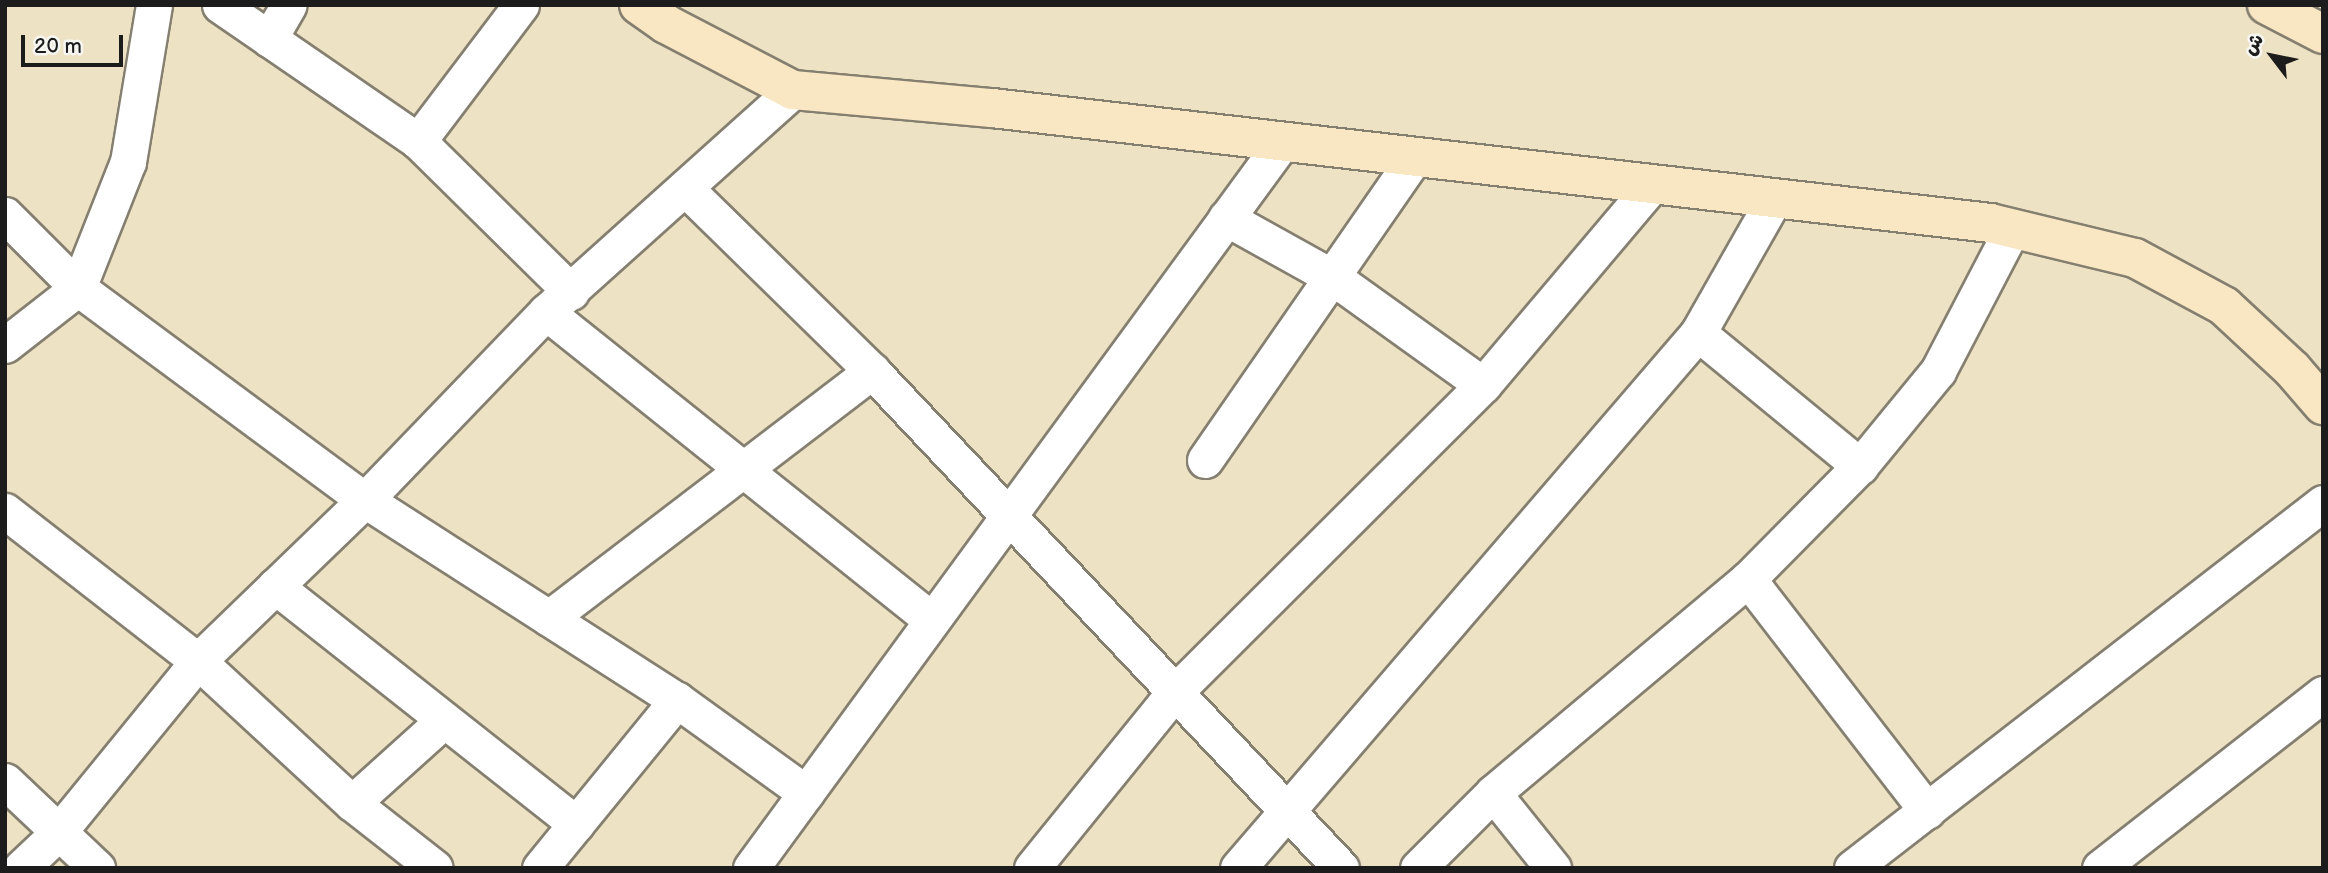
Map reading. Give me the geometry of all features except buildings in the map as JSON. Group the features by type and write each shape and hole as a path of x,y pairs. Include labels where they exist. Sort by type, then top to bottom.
{"street":[{"path":"5,345 78,288 128,162 155,5"},
{"path":"220,5 418,141 558,302 746,467 931,620"},
{"path":"270,39 289,5"},
{"path":"418,141 521,5"},
{"path":"639,5 666,24 793,90 1283,141 1774,199 2012,229 2135,258 2224,306 2292,369 2323,405"},
{"path":"2267,5 2323,34"},
{"path":"21,868 57,834 198,661 365,499 558,302 793,90"},
{"path":"751,868 1009,511 1283,141"},
{"path":"1205,460 1334,278 1415,157"},
{"path":"1032,868 1173,694 1483,386 1653,184"},
{"path":"685,188 872,371 1009,511 1173,694 1341,868"},
{"path":"1238,868 1699,333 1774,199"},
{"path":"5,215 78,288 365,499 677,700 806,793"},
{"path":"1226,218 1334,278 1483,386"},
{"path":"1418,868 1493,793 1748,579 1860,466 1938,371 2012,229"},
{"path":"1699,333 1860,466"},
{"path":"549,618 872,371"},
{"path":"1852,868 2323,503"},
{"path":"5,511 198,661 352,803 435,868"},
{"path":"1748,579 1927,811"},
{"path":"275,586 442,722 576,824"},
{"path":"2100,868 2323,694"},
{"path":"540,868 677,700"},
{"path":"352,803 442,722"},
{"path":"5,781 57,834 97,868"},
{"path":"1493,793 1553,868"}]}
